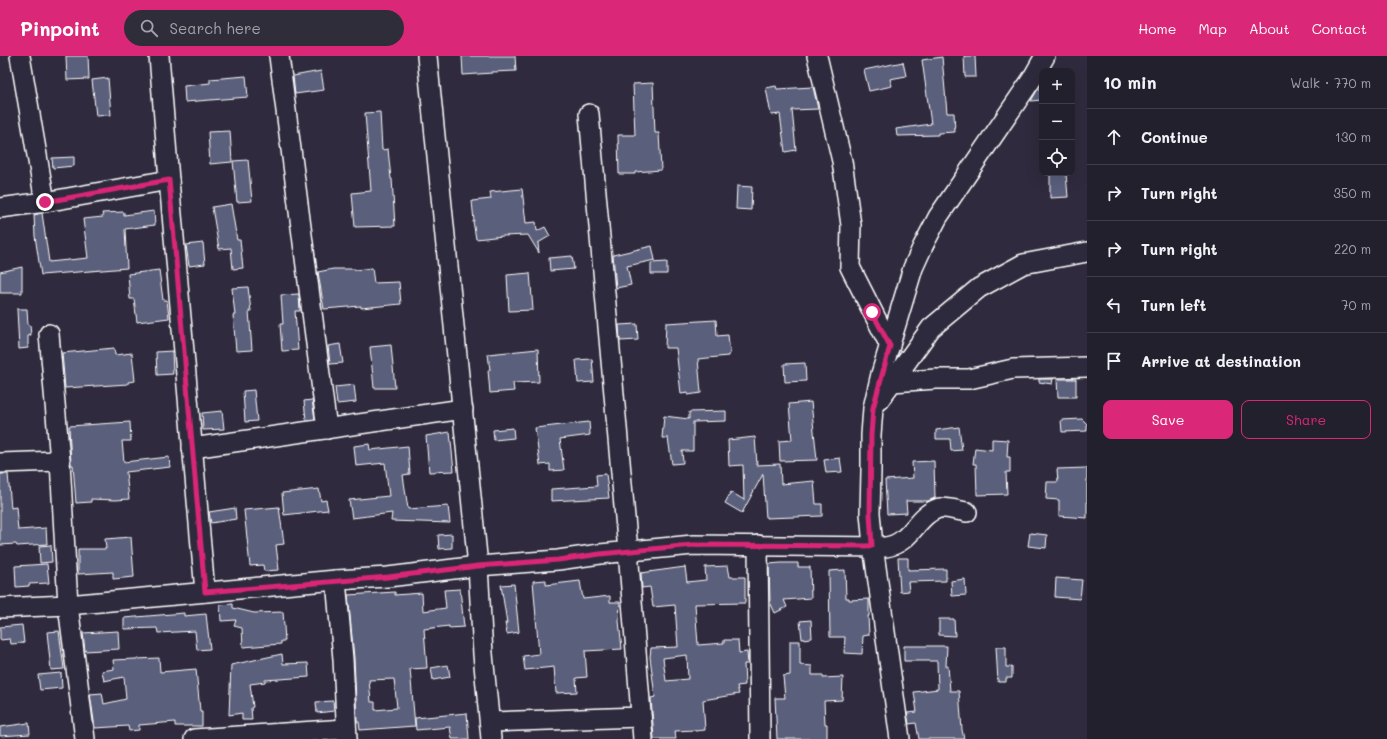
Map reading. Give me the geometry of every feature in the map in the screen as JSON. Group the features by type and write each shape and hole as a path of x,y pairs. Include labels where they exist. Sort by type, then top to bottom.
{"street":[{"path":"20,56 45,202"},
{"path":"159,56 205,592"},
{"path":"279,56 327,428"},
{"path":"427,56 478,566 483,654 491,730 641,717"},
{"path":"817,56 842,161 851,225 850,267 890,346"},
{"path":"900,739 872,546 870,464 873,408 913,268 938,217 1032,79 1045,56"},
{"path":"589,114 628,551 643,739"},
{"path":"0,208 45,202 169,180"},
{"path":"873,408 931,328 979,288 1023,264 1087,252"},
{"path":"49,334 60,460 68,605 85,739"},
{"path":"892,382 936,379 969,379 1012,369 1087,367"},
{"path":"192,448 463,409"},
{"path":"0,464 60,460"},
{"path":"0,608 68,605 336,580 388,577 478,566 558,560 600,554 693,545 886,547 899,543 925,516 940,508 967,512"},
{"path":"758,545 760,739"},
{"path":"194,739 346,734 343,659 336,580"}],"building":[{"path":"66,56 88,56 89,79 67,80"},
{"path":"462,56 515,56 516,71 463,75"},
{"path":"964,56 975,56 976,77 965,77"},
{"path":"942,57 947,113 954,113 955,132 938,133 938,135 897,136 896,129 931,124 922,60"},
{"path":"903,62 906,76 890,79 892,86 869,91 864,70"},
{"path":"321,71 324,90 295,94 293,76"},
{"path":"246,76 248,97 185,102 184,86 210,83 210,79"},
{"path":"108,78 111,115 96,116 92,80"},
{"path":"653,83 655,133 659,133 661,170 635,172 635,174 619,174 618,135 635,135 633,84"},
{"path":"776,86 777,89 813,87 818,109 792,110 796,150 785,152 780,114 771,115 766,88"},
{"path":"1038,89 1039,89 1039,100 1031,101"},
{"path":"380,112 382,150 388,149 392,179 395,226 355,227 352,193 371,191 365,113"},
{"path":"230,131 232,162 210,164 208,132"},
{"path":"74,157 74,166 53,168 52,158"},
{"path":"248,160 252,201 237,202 233,161"},
{"path":"1050,176 1066,176 1068,197 1050,198"},
{"path":"737,186 752,187 751,210 736,209"},
{"path":"522,189 526,223 536,222 537,231 545,227 550,236 538,243 539,253 528,235 476,239 472,201 491,199 490,192"},
{"path":"231,204 237,240 240,240 243,268 233,269 231,248 219,249 212,207"},
{"path":"154,211 155,225 125,229 127,268 41,275 35,236 34,215 42,213 49,262 88,258 83,219 103,217 102,213 124,212 124,215"},
{"path":"203,243 205,264 189,266 186,245"},
{"path":"652,246 655,260 627,266 631,285 616,288 613,255"},
{"path":"572,256 574,269 550,271 549,258"},
{"path":"667,262 667,274 651,274 651,263"},
{"path":"22,267 22,293 0,293 0,272"},
{"path":"372,268 374,283 399,282 401,304 361,308 361,306 324,309 318,272 333,269 355,270"},
{"path":"159,270 163,300 167,300 169,318 137,322 134,299 130,299 128,274"},
{"path":"530,273 533,310 509,311 507,275"},
{"path":"248,287 251,311 249,311 252,350 236,351 233,315 235,315 232,288"},
{"path":"299,294 300,311 295,311 298,350 282,351 280,324 283,324 281,295"},
{"path":"17,309 27,309 28,325 30,325 31,335 28,336 28,348 19,349"},
{"path":"716,320 717,336 728,335 730,354 728,356 698,359 701,393 688,395 688,393 681,394 676,348 665,348 666,323"},
{"path":"637,324 638,340 620,341 619,325"},
{"path":"340,344 343,363 330,364 328,346"},
{"path":"391,345 395,388 374,388 370,347"},
{"path":"114,348 115,355 132,353 135,381 128,382 128,384 65,388 62,353"},
{"path":"538,349 539,382 513,383 514,391 490,393 488,354"},
{"path":"172,351 173,374 157,375 156,352"},
{"path":"592,359 594,382 578,383 576,360"},
{"path":"805,363 806,381 785,382 784,364"},
{"path":"1039,379 1053,379 1052,384 1039,382"},
{"path":"1057,379 1076,379 1076,397 1058,397"},
{"path":"354,385 356,402 337,404 335,387"},
{"path":"254,390 257,421 245,422 243,391"},
{"path":"312,400 315,419 306,420 304,401"},
{"path":"811,402 817,460 780,461 779,441 792,440 789,404"},
{"path":"222,411 224,429 203,430 202,413"},
{"path":"726,411 726,421 693,422 693,451 682,451 683,463 672,464 668,438 662,438 664,416 689,419 689,412"},
{"path":"1082,419 1087,424 1087,431 1062,432 1061,420"},
{"path":"130,422 131,441 122,441 124,462 169,457 170,467 126,472 129,499 91,499 91,502 76,503 73,465 71,465 69,426"},
{"path":"589,422 590,435 560,439 564,470 550,471 550,464 540,465 535,428"},
{"path":"959,427 962,450 951,451 950,439 936,439 936,430"},
{"path":"513,428 514,438 494,440 493,430"},
{"path":"450,432 454,471 429,472 426,436"},
{"path":"755,437 757,465 780,464 781,484 814,481 816,504 822,504 822,516 766,518 763,474 742,513 725,503 731,492 744,500 743,465 729,466 728,440"},
{"path":"992,439 1008,440 1007,457 1010,457 1010,472 1006,472 1007,494 977,495 976,464 973,464 975,448 992,450"},
{"path":"369,444 370,450 408,446 410,474 403,475 408,509 448,506 450,523 391,521 392,513 352,518 349,500 389,496 385,463 356,466 354,446"},
{"path":"840,458 842,472 826,473 824,460"},
{"path":"934,461 935,498 928,501 906,501 907,513 887,514 885,480 913,478 912,462"},
{"path":"1087,468 1087,518 1059,516 1059,500 1046,499 1047,482 1058,482 1057,469"},
{"path":"0,474 8,474 11,508 16,507 18,530 46,528 47,544 17,546 16,544 0,545"},
{"path":"606,474 609,498 551,501 551,489 597,486 596,475"},
{"path":"319,489 321,501 326,500 328,510 284,515 282,493"},
{"path":"279,507 284,544 276,545 279,570 264,571 263,565 250,566 244,510"},
{"path":"235,508 236,519 211,523 209,512"},
{"path":"1030,533 1047,535 1046,548 1028,546"},
{"path":"452,534 452,548 439,549 438,535"},
{"path":"131,537 134,577 113,579 113,572 78,574 78,549 106,549 105,539"},
{"path":"51,545 52,562 40,563 39,546"},
{"path":"898,558 908,558 908,570 946,569 946,581 908,582 909,591 900,592"},
{"path":"798,563 798,567 810,567 811,598 784,600 787,607 775,613 770,602 769,564"},
{"path":"47,564 49,583 29,584 29,586 16,587 15,566"},
{"path":"728,566 730,577 745,577 745,603 695,604 698,645 724,643 724,640 738,640 739,653 747,652 748,664 744,664 745,685 737,686 739,694 703,700 705,730 675,731 676,739 654,739 651,698 655,697 650,657 651,648 678,647 675,605 653,607 650,587 642,588 641,573 685,567 687,582 706,580 705,567","holes":["687,655 688,679 666,681 663,658"]},
{"path":"845,570 846,598 849,598 849,600 869,599 869,635 863,636 862,654 844,653 845,637 830,637 829,571"},
{"path":"1056,578 1082,580 1080,599 1055,597"},
{"path":"965,579 966,595 952,596 951,581"},
{"path":"546,580 546,585 580,581 583,599 610,596 610,602 620,602 619,621 622,649 585,651 587,677 576,678 577,692 556,693 554,667 525,670 523,656 539,654 533,581"},
{"path":"514,584 519,632 507,634 505,623 507,623 501,585"},
{"path":"460,589 464,627 449,628 449,626 424,629 427,668 410,669 415,726 360,730 359,722 357,722 354,658 348,595 395,592 395,595 422,593 423,611 446,608 444,590","holes":["394,679 397,708 375,710 375,702 371,702 369,680"]},
{"path":"233,604 233,608 254,613 283,612 285,641 281,641 281,644 243,647 242,628 234,626 236,620 221,621 220,605"},
{"path":"184,613 184,616 206,614 210,649 197,650 195,631 158,633 157,628 124,629 124,618"},
{"path":"939,619 954,619 955,636 939,635"},
{"path":"811,620 812,638 802,639 800,621"},
{"path":"22,625 24,643 11,644 10,639 0,640 0,627"},
{"path":"59,631 64,669 51,670 47,632"},
{"path":"118,631 119,649 85,651 83,633"},
{"path":"790,641 800,641 800,665 812,666 812,675 823,675 823,678 843,677 842,700 824,701 827,739 777,739 775,698 785,698 783,676 790,675"},
{"path":"904,646 947,646 946,666 948,666 950,691 959,691 964,739 919,739 916,723 909,724 907,713 917,712 914,692 938,689 937,661 904,661"},
{"path":"996,647 1006,647 1006,667 1012,667 1012,678 1006,678 1006,682 998,682"},
{"path":"282,654 283,664 308,663 309,677 265,680 265,682 250,684 253,707 251,708 252,720 242,720 242,713 229,715 231,665"},
{"path":"159,658 160,672 196,669 200,711 202,711 202,726 175,726 175,722 139,725 139,730 129,731 128,726 95,728 90,694 102,693 104,704 126,699 124,677 104,681 102,671 114,669 113,660"},
{"path":"448,665 450,677 433,680 431,668"},
{"path":"61,673 62,688 40,690 38,675"},
{"path":"333,701 334,711 317,713 316,702"},
{"path":"467,713 469,739 452,739 450,727 416,730 415,718"},
{"path":"29,723 30,734 0,736 0,727"}],"route":[{"path":"45,202 169,180 205,592 336,580 388,577 478,566 558,560 600,554 693,545 872,546 870,513 871,435 873,408 881,374 890,346 872,312"}]}
